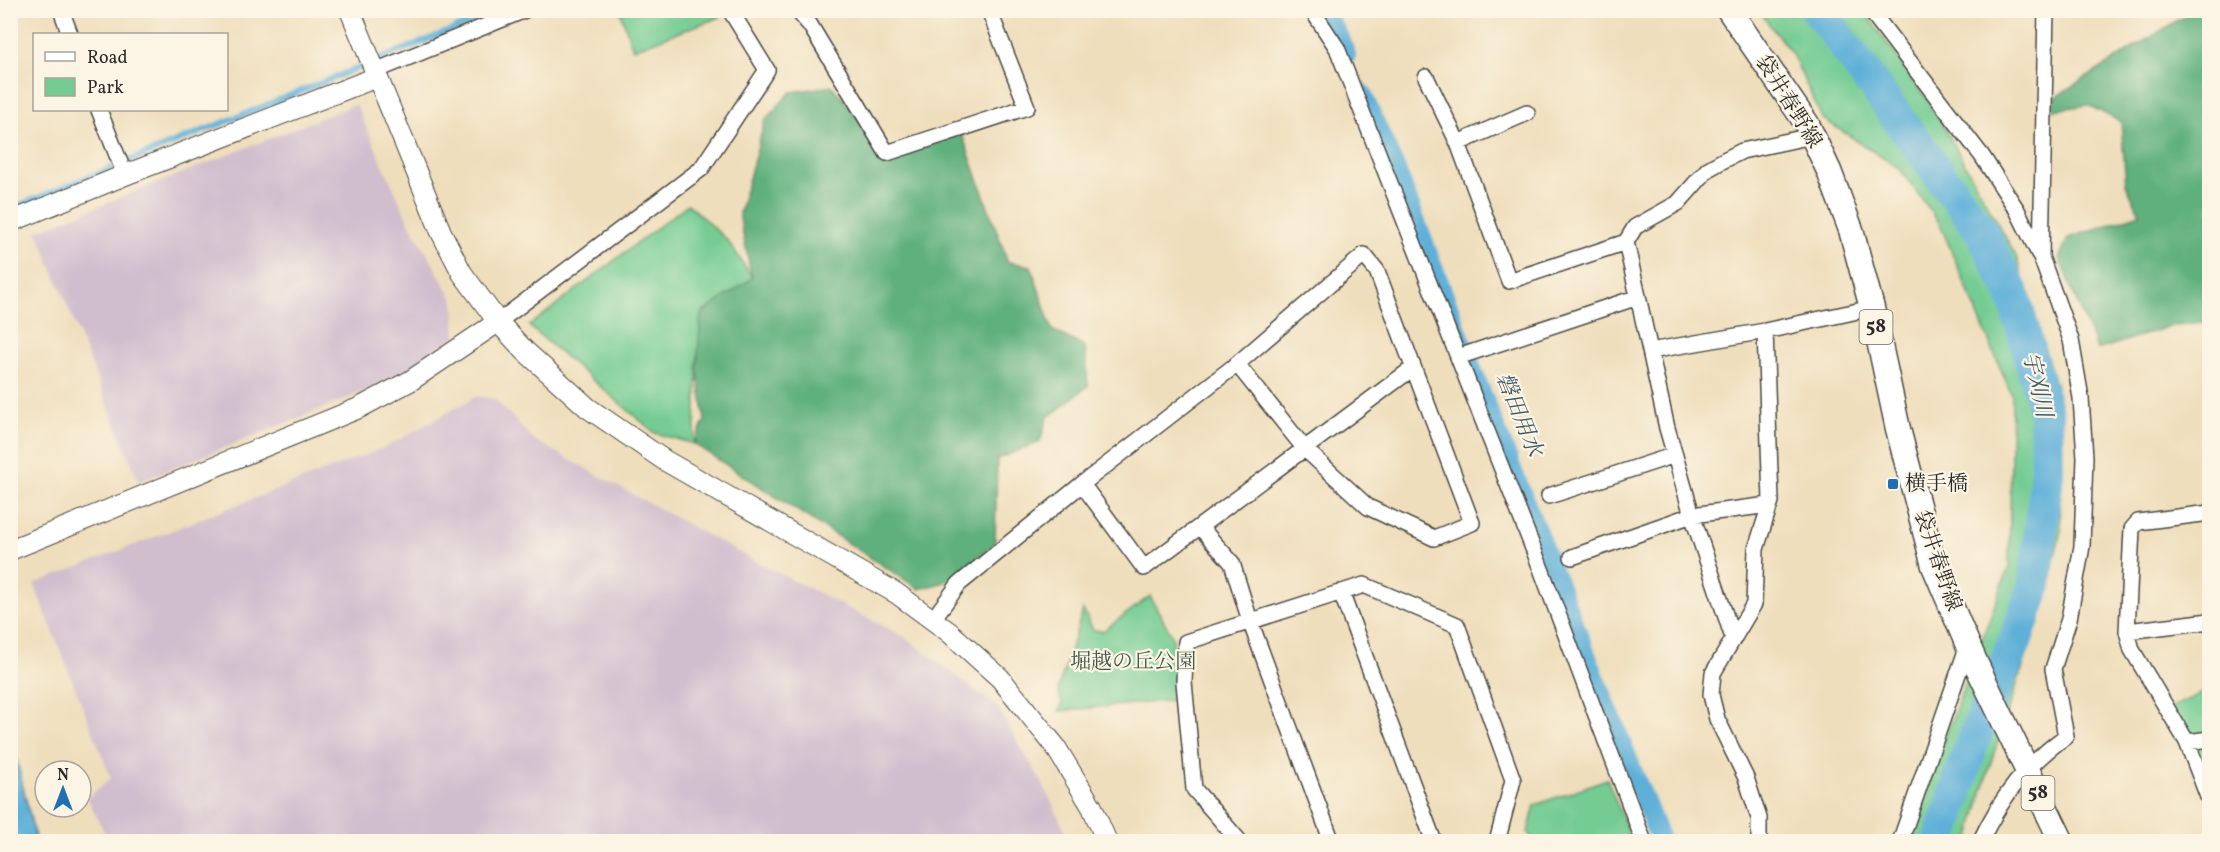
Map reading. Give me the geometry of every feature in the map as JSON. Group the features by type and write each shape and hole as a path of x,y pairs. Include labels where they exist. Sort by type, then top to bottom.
{"main road":[{"name":"袋井春野線","path":"1729,10 1780,83 1812,136 1829,171 1851,231 1872,308 1898,429 1934,566 1972,655 2062,842"}],"street":[{"path":"61,10 70,33"},
{"path":"350,10 441,232 462,273 498,322 525,351 588,408 664,460 896,593 933,619 1000,678 1055,746 1092,807 1107,842"},
{"path":"10,222 376,74 525,10"},
{"path":"10,550 359,408 410,381 498,322 701,169 767,70 730,10"},
{"path":"797,10 810,25 887,153 1027,107 989,10"},
{"path":"1312,10 1337,48 1538,561 1644,842"},
{"path":"1870,10 1982,156 2017,210 2041,257 2071,340 2081,398 2085,457 2082,546 2069,619 2053,669 2066,736 2049,748 2005,795 1980,842"},
{"path":"2041,257 2046,10"},
{"path":"1426,77 1458,143 1509,281 1626,242 1635,227 1678,203 1708,169 1742,151 1812,136"},
{"path":"99,111 125,175"},
{"path":"1458,143 1527,113"},
{"path":"1626,242 1667,428 1692,515 1732,638"},
{"path":"933,619 959,584 1082,484 1237,364 1364,255 1377,271 1472,523 1434,538 1368,507 1305,449 1237,364"},
{"path":"1458,357 1638,297"},
{"path":"1650,351 1765,331 1872,308"},
{"path":"1759,842 1759,818 1746,778 1717,719 1711,694 1713,673 1754,604 1756,549 1771,501 1765,331"},
{"path":"1082,484 1144,568 1413,368"},
{"path":"1549,496 1675,455"},
{"path":"1572,556 1692,515 1769,505"},
{"path":"2210,513 2138,522 2132,529 2127,631 2132,650 2187,742 2210,802"},
{"path":"1200,527 1232,563 1250,621 1332,842"},
{"path":"1240,842 1194,789 1184,682 1186,642 1364,585 1456,625 1513,780 1497,842"},
{"path":"1341,592 1434,842"},
{"path":"2127,631 2210,621"},
{"path":"1900,842 1972,655"},
{"path":"2187,742 2210,739"}],"shaded area":[{"path":"356,104 408,220 454,301 456,336 388,381 139,482 37,231"},
{"path":"477,396 495,399 534,440 747,557 905,637 996,706 1044,786 1070,841 109,841 93,810 93,793 111,778 34,584 386,447"}],"green space":[{"path":"620,11 716,11 720,17 633,49"},
{"path":"1759,11 1864,11 1933,107 2016,256 2056,386 2061,530 2044,604 1988,771 1969,841 1906,841 2009,567 2012,396 1940,224 1900,169 1822,118 1792,54"},
{"path":"2192,11 2209,11 2209,322 2174,325 2097,350 2059,258 2068,238 2140,214 2126,184 2121,122 2088,105 2053,110 2054,98"},
{"path":"832,86 894,157 960,129 1008,262 1031,266 1052,330 1085,347 1088,386 1047,418 1040,442 997,459 995,544 945,582 919,589 694,444 705,420 697,367 701,314 752,278 739,214 765,120 791,92"},
{"path":"688,204 727,240 753,278 701,314 694,444 655,433 529,326"},
{"name":"堀越の丘公園","path":"1150,596 1173,638 1176,700 1059,711 1062,704 1058,689 1083,610 1093,630 1103,631"},
{"path":"2209,690 2209,794 2165,710"},
{"path":"1607,779 1632,841 1544,841 1530,836 1528,832 1535,805"}],"water":[{"path":"11,736 36,841 11,841"}],"waterway":[{"path":"10,209 501,10"},
{"name":"磐田用水","path":"1322,10 1338,36 1346,55"},
{"name":"宇刈川","path":"1818,10 1982,232 2013,294 2046,413 2047,473 2035,585 2016,639 1972,743 1940,842"},
{"name":"磐田用水","path":"1362,94 1396,170 1475,377 1661,842"}],"place":[{"name":"横手橋","path":"1893,484"}]}
